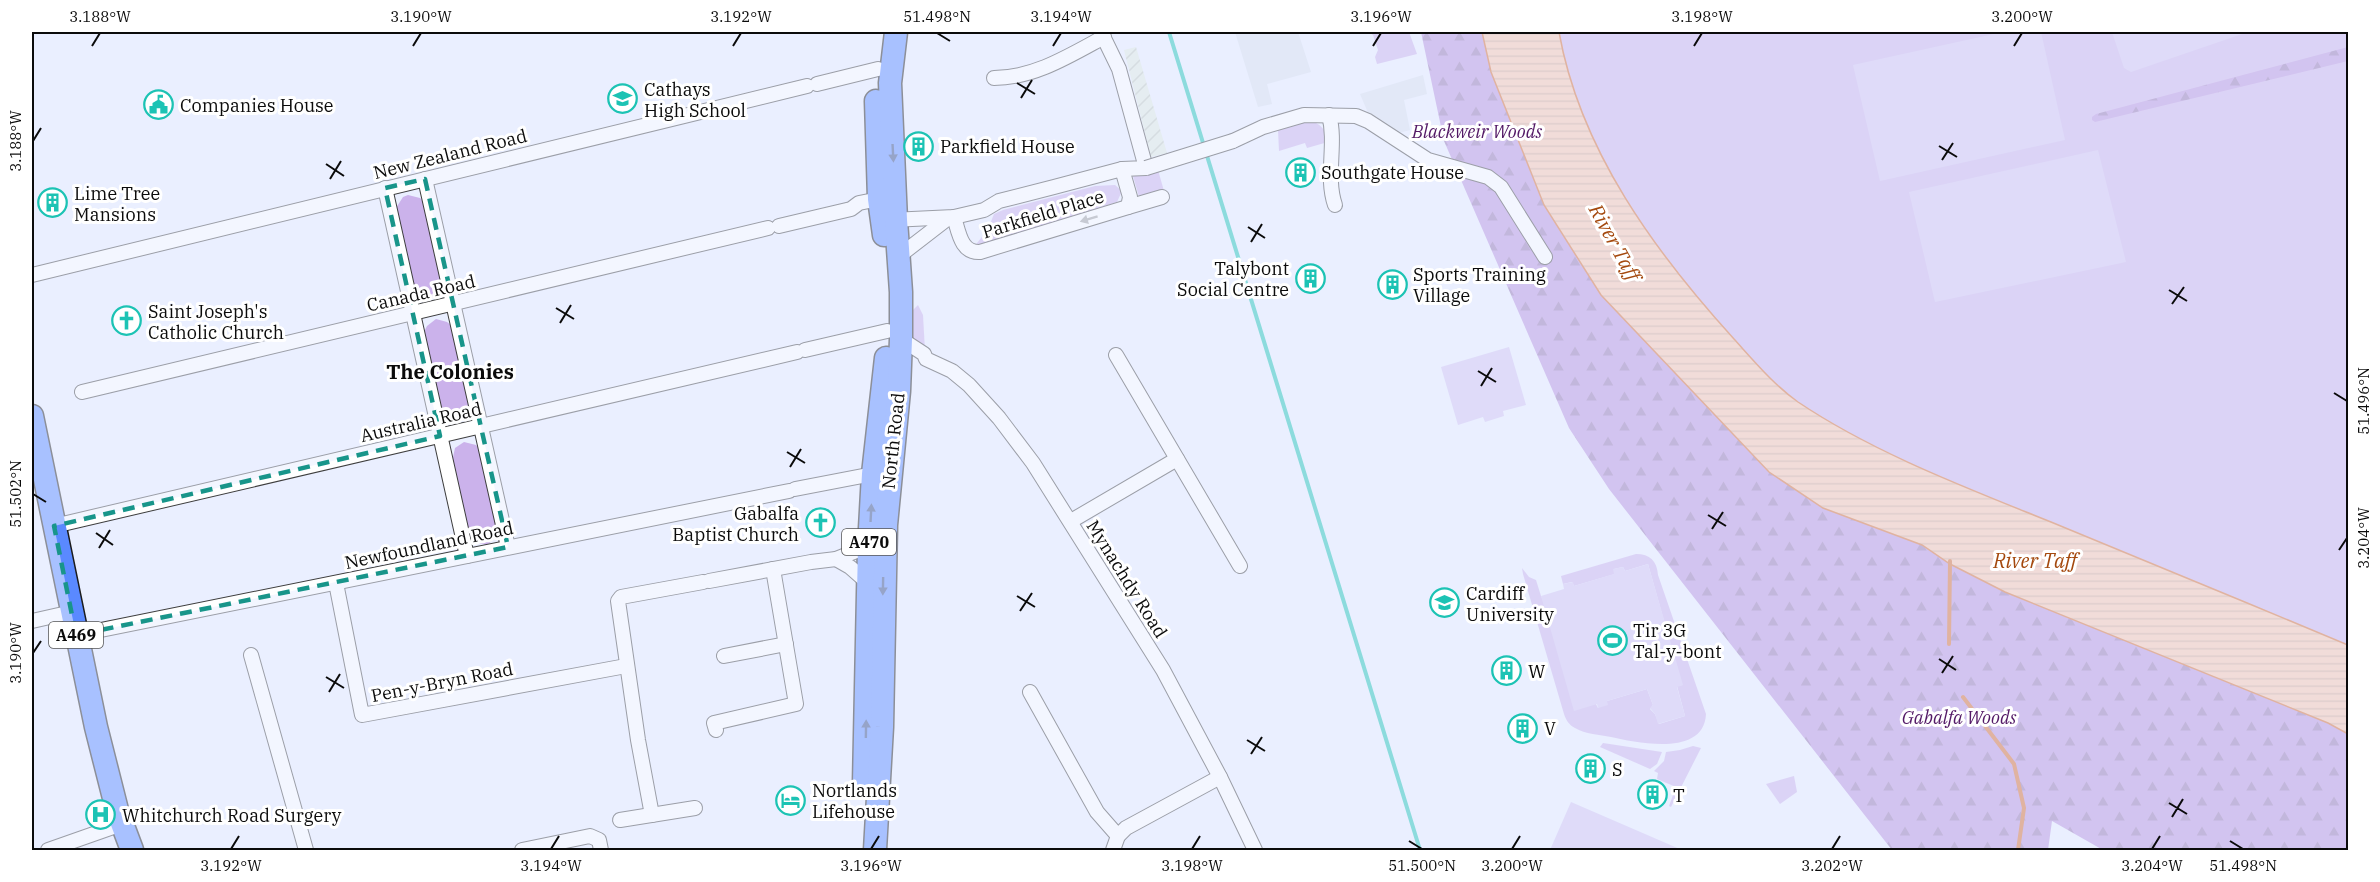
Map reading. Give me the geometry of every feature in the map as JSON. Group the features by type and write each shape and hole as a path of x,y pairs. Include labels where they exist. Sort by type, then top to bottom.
{"main road":[{"name":"North Road","path":"875,850 882,727 886,525 900,369 894,335 887,221 876,139 881,32"},
{"name":"North Road","path":"862,850 867,582 873,474 886,363 894,335 899,256 887,221 890,83 896,32"},
{"name":"A469","path":"32,416 106,771 132,850"}],"street":[{"path":"994,78 1010,78 1048,67 1102,34 1119,69 1146,168"},
{"name":"New Zealand Road","path":"32,276 878,69"},
{"name":"Parkfield Place","path":"887,221 951,218 984,210 999,201 1122,170 1146,168 1233,141 1263,127 1304,115 1356,116 1368,121 1428,160 1488,177 1501,187 1545,256"},
{"path":"1329,115 1332,128 1331,176 1335,205"},
{"name":"Parkfield Place","path":"1122,170 1130,197 1128,207"},
{"path":"425,179 508,547"},
{"path":"385,188 467,556"},
{"name":"Parkfield Place","path":"951,218 965,247 971,251 980,252 1162,197"},
{"name":"Canada Road","path":"82,392 850,209 859,203 887,221"},
{"name":"Parkfield Place","path":"899,256 929,231 951,218"},
{"name":"Parkfield Place","path":"887,221 929,231"},
{"name":"Australia Road","path":"54,526 801,351 894,335"},
{"name":"Mynachdy Road","path":"894,335 924,354 926,359 960,376 980,396 1033,463 1162,670 1220,777 1255,850"},
{"path":"1116,355 1240,566"},
{"path":"900,369 926,359"},
{"path":"1071,521 1177,459"},
{"name":"Newfoundland Road","path":"76,635 873,474"},
{"path":"652,815 626,666 618,601 621,597 773,569 836,560 869,546"},
{"path":"836,560 850,567 867,582"},
{"path":"716,730 714,723 796,704 773,569"},
{"name":"Pen-y-Bryn Road","path":"336,582 362,715 626,666"},
{"path":"32,621 72,612"},
{"path":"724,656 786,644"},
{"path":"251,655 306,850"},
{"path":"1030,692 1097,812 1118,836"},
{"path":"1113,850 1118,836 1133,823 1220,777"},
{"path":"620,820 695,808"},
{"path":"48,850 122,824"},
{"path":"522,850 590,836 599,840 601,850"}],"highlighted area":[{"path":"425,179 508,547 76,635 54,526 440,436 385,188"}],"shaded area":[{"path":"1235,32 1252,32 1253,34 1298,32 1311,72 1267,84 1272,104 1258,107"},
{"path":"1368,32 1409,32 1417,54 1377,64 1375,57 1378,50 1373,35"},
{"path":"1559,32 2348,32 2348,645 1921,468 1858,437 1798,402 1772,380 1705,306 1649,235 1603,158 1584,118 1569,76"},
{"path":"2003,32 2041,32 2065,140 1880,181 1853,65"},
{"path":"2112,32 2248,32 2131,72 2124,68"},
{"path":"1136,47 1167,153 1151,157 1124,50"},
{"path":"1423,75 1427,94 1404,100 1410,130 1395,134 1369,115 1360,94"},
{"path":"1308,120 1322,128 1328,142 1307,148 1305,143 1279,151 1278,130"},
{"path":"2098,150 2126,262 1935,302 1909,192"},
{"path":"1158,170 1164,191 1139,197 1133,176"},
{"path":"1115,185 1122,191 1117,202 974,247 988,229 994,214 1003,210 1095,186"},
{"path":"408,195 420,198 424,202 442,283 437,294 431,298 422,296 412,286 396,208 403,197"},
{"path":"918,305 923,315 925,351 907,334 908,315"},
{"path":"436,319 452,326 470,407 464,418 458,422 450,420 440,410 424,332 427,326"},
{"path":"1509,347 1526,405 1503,411 1504,416 1485,422 1483,417 1458,425 1441,367"},
{"path":"464,442 476,445 480,449 498,530 493,540 487,545 478,543 468,533 452,462 455,448"},
{"path":"1636,554 1649,557 1656,566 1706,714 1702,728 1694,737 1682,742 1652,744 1637,742 1588,733 1569,724 1564,714 1522,568 1529,577 1536,580 1541,596 1598,708 1607,701 1647,689 1653,705 1650,709 1659,724 1685,716 1677,686 1682,685 1648,564 1625,571 1623,567 1614,569 1615,574 1574,586 1572,582 1563,584 1561,576"},
{"name":"Tir 3G Tal-y-bont","path":"1648,564 1683,685 1677,687 1685,716 1658,724 1650,708 1653,705 1647,689 1607,701 1608,705 1598,708 1597,704 1574,711 1541,596 1564,589 1563,584 1573,582 1574,586 1614,574 1613,569 1623,567 1625,571"},
{"path":"1603,743 1662,752 1657,764 1650,769 1600,747"},
{"path":"1693,746 1701,748 1671,807 1669,806 1676,787 1657,779 1658,773 1654,771 1664,761 1666,752"},
{"path":"1794,776 1797,792 1780,804 1766,784"},
{"path":"1571,802 1682,850 1550,850"}],"green space":[{"name":"Gabalfa Woods","path":"1421,32 1482,32 1491,72 1544,205 1601,295 1769,472 1823,508 1922,545 1950,564 2005,592 2328,723 2348,734 2348,850 2103,850 2052,821 2048,850 1892,850 1609,489 1569,428 1444,141"},
{"path":"2348,47 2348,61 2095,122 2092,120 2096,114"}],"water":[{"name":"River Taff","path":"1482,32 1559,32 1569,76 1584,118 1603,158 1649,235 1705,306 1772,380 1789,395 1827,420 1922,468 2348,645 2348,734 2328,723 2005,592 1950,564 1922,545 1823,508 1769,472 1601,295 1544,205 1491,72"}],"waterway":[{"path":"1949,644 1950,561"},
{"path":"1963,697 2014,764 2024,808 2018,850"}],"railway":[{"path":"1169,32 1420,850"}],"place":[{"name":"Cathays High School","path":"623,99"},
{"name":"Companies House","path":"159,105"},
{"name":"Parkfield House","path":"919,146"},
{"name":"Southgate House","path":"1300,172"},
{"name":"Lime Tree Mansions","path":"53,203"},
{"name":"Talybont Social Centre","path":"1310,278"},
{"name":"Sports Training Village","path":"1392,284"},
{"name":"Saint Joseph's Catholic Church","path":"127,321"},
{"name":"Gabalfa Baptist Church","path":"820,523"},
{"name":"Cardiff University","path":"1445,603"},
{"name":"Tir 3G Tal-y-bont","path":"1612,640"},
{"name":"W","path":"1507,671"},
{"name":"V","path":"1523,728"},
{"name":"S","path":"1591,769"},
{"name":"T","path":"1652,795"},
{"name":"Nortlands Lifehouse","path":"791,800"},
{"name":"Whitchurch Road Surgery","path":"101,815"}],"district":[{"name":"The Colonies","path":"450,371"}],"park label":[{"name":"Blackweir Woods","path":"1477,131"}]}
